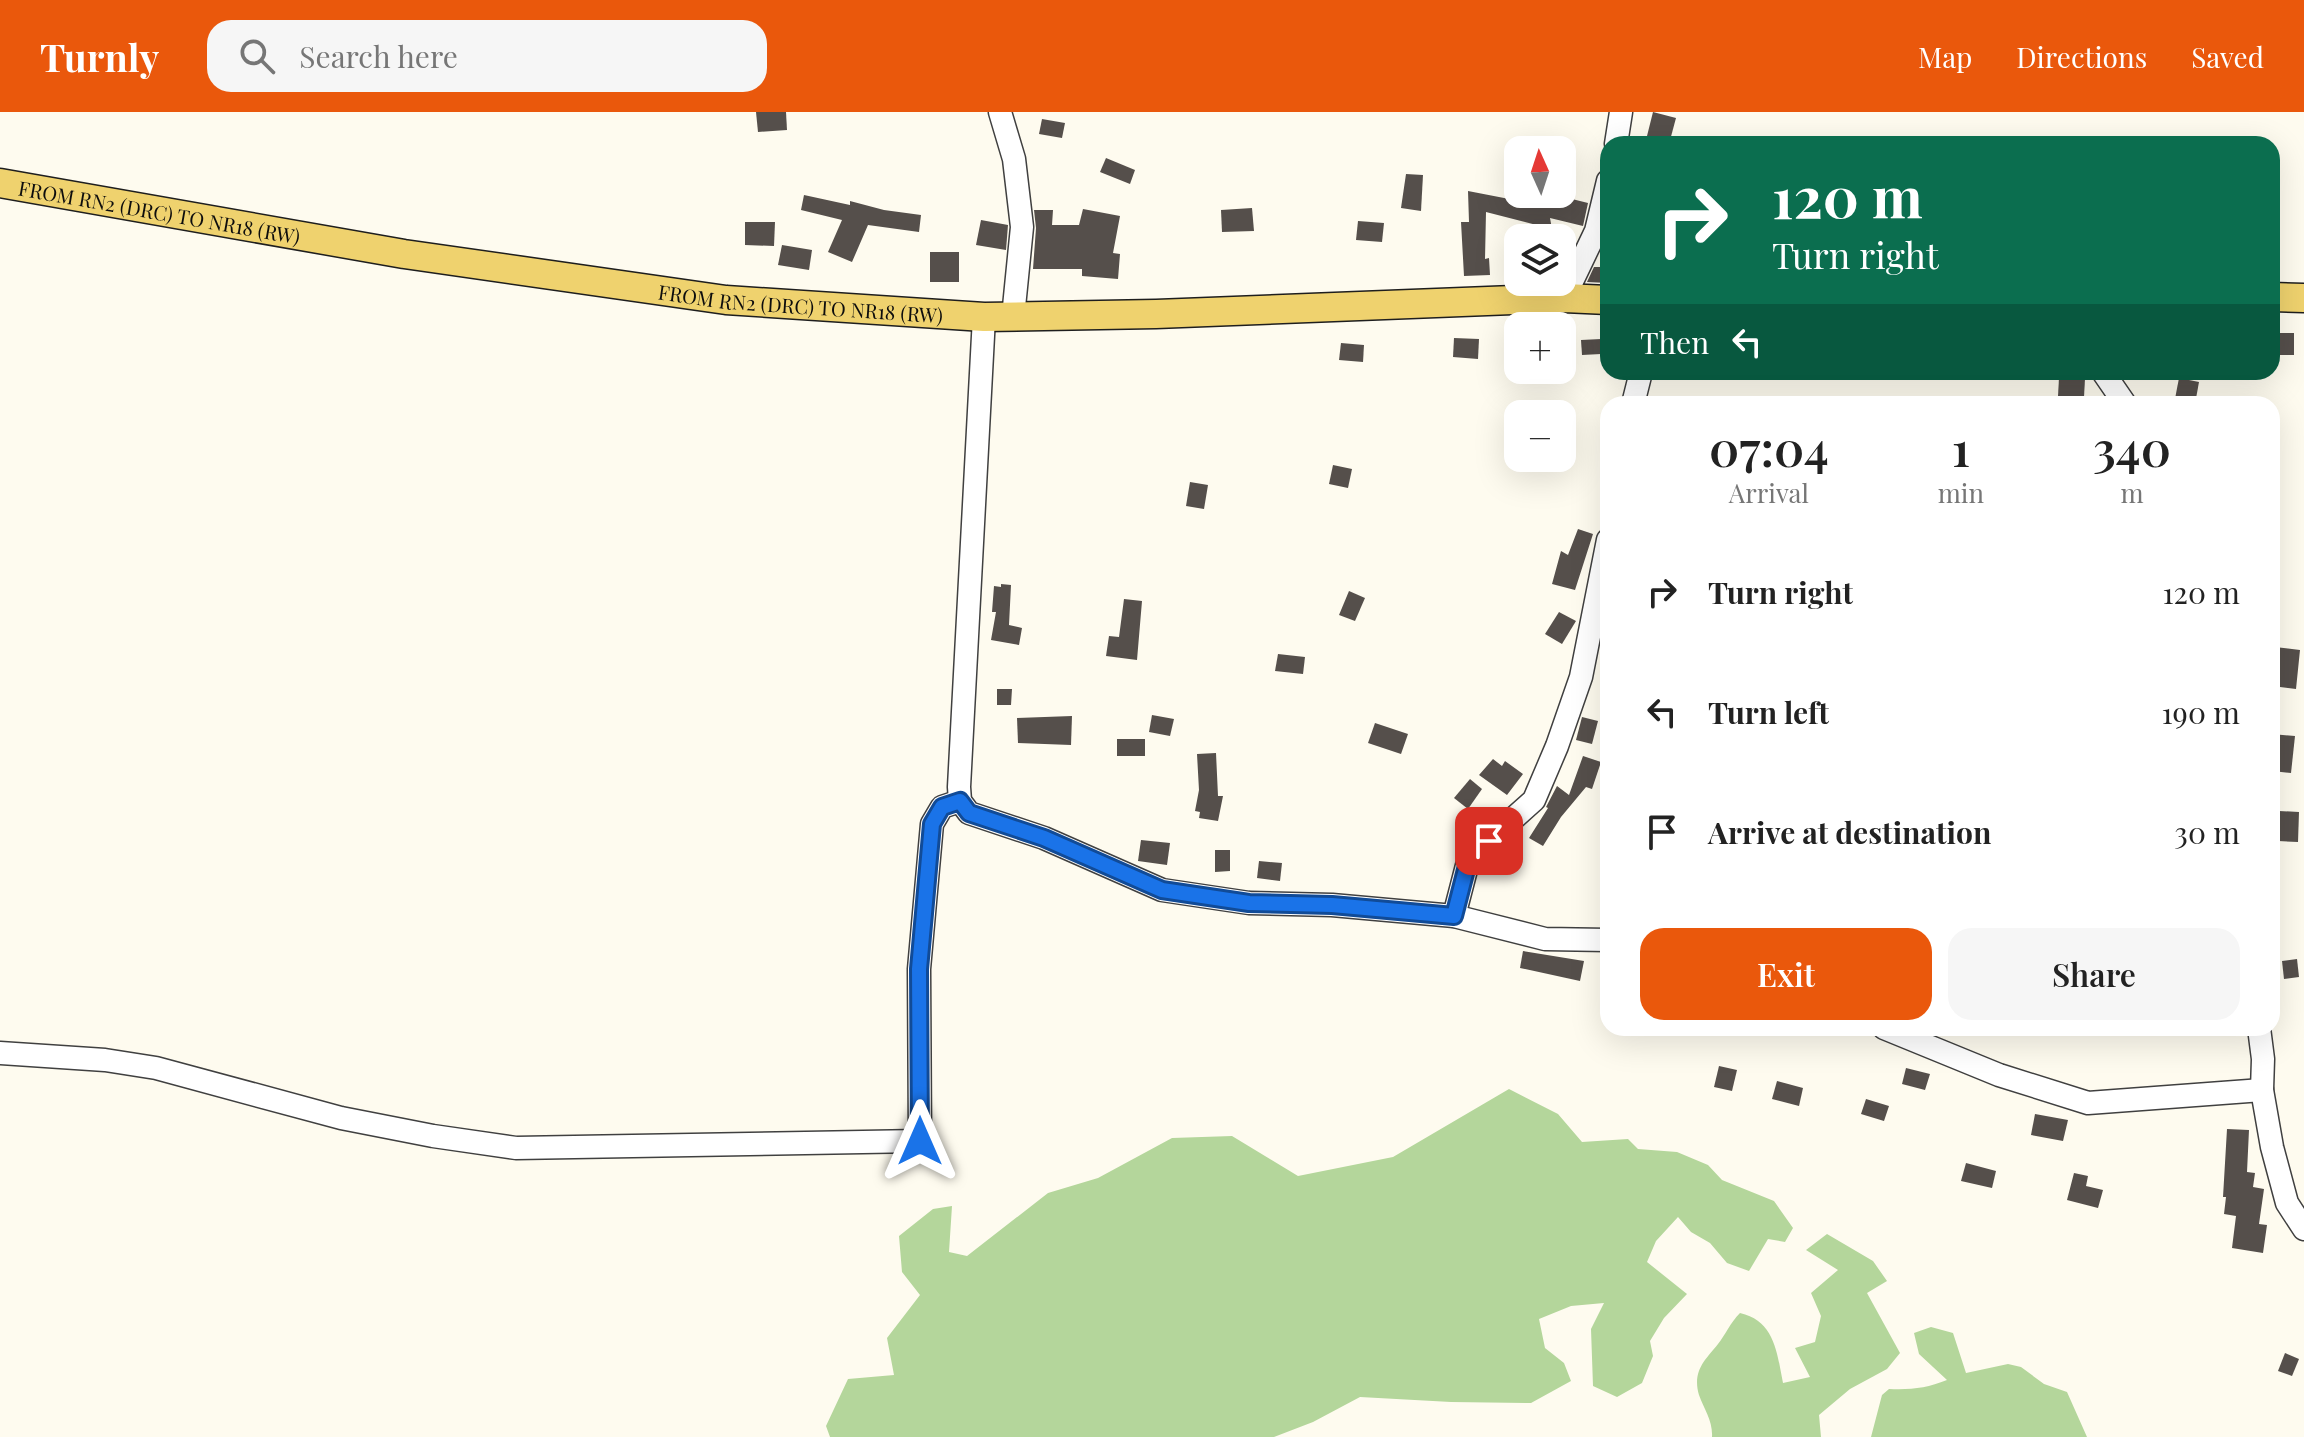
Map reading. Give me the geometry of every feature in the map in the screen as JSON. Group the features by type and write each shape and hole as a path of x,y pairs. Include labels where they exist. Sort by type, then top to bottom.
{"main road":[{"name":"FROM RN2 (DRC) TO NR18 (RW)","path":"0,183 404,254 726,300 1013,317 1564,298 1600,300"},
{"path":"2280,297 2304,298"}],"street":[{"path":"1000,112 1014,159 1022,227 1013,317"},
{"path":"1617,136 1621,112"},
{"path":"1564,298 1596,231 1600,214"},
{"path":"984,317 971,522 960,801 969,813 1044,838 1162,890 1249,903 1332,905 1454,916 1545,939 1600,940"},
{"path":"1454,916 1469,858 1534,800 1581,677 1600,581"},
{"path":"0,1053 105,1060 156,1068 341,1118 516,1148 920,1141 919,969 932,824 942,807 960,801"},
{"path":"1904,1036 1999,1075 2088,1103 2262,1090"},
{"path":"2259,1036 2262,1090 2272,1147 2287,1203 2304,1229"}],"green space":[{"path":"1509,1089 1558,1114 1582,1142 1628,1139 1638,1149 1677,1152 1708,1165 1722,1180 1774,1201 1793,1228 1785,1242 1768,1239 1749,1271 1727,1263 1710,1243 1691,1232 1678,1217 1656,1241 1647,1262 1687,1294 1664,1318 1650,1341 1653,1356 1642,1383 1617,1397 1593,1386 1591,1329 1604,1303 1571,1306 1539,1319 1545,1348 1564,1363 1571,1381 1531,1403 1360,1397 1313,1422 1274,1437 830,1437 826,1426 848,1379 894,1375 887,1338 920,1295 902,1272 899,1236 933,1209 952,1206 949,1252 967,1256 1048,1193 1098,1178 1172,1138 1232,1136 1298,1176 1393,1157"},
{"path":"1827,1234 1873,1261 1887,1281 1867,1293 1900,1353 1887,1369 1850,1389 1819,1415 1821,1437 1712,1437 1697,1379 1704,1361 1740,1313 1761,1323 1767,1331 1776,1350 1783,1383 1810,1377 1795,1348 1815,1342 1821,1316 1811,1293 1838,1270 1806,1250"},
{"path":"1931,1327 1953,1333 1966,1373 2008,1364 2021,1367 2044,1384 2067,1392 2087,1437 1871,1437 1882,1395 1889,1389 1919,1388 1947,1380 1919,1354 1914,1333"}],"building":[{"path":"756,112 786,112 787,130 758,132"},
{"path":"1653,112 1676,118 1671,136 1647,136"},
{"path":"1042,119 1065,123 1062,138 1039,134"},
{"path":"1106,158 1135,170 1130,184 1100,172"},
{"path":"1406,174 1423,175 1421,211 1401,208"},
{"path":"1468,191 1504,198 1504,208 1576,208 1576,200 1588,203 1583,226 1550,218 1551,224 1533,224 1486,212 1485,259 1489,258 1490,275 1464,276 1461,222 1469,222"},
{"path":"804,195 921,215 919,232 868,225 852,262 828,252 842,220 801,210"},
{"path":"1252,208 1254,231 1222,232 1221,210"},
{"path":"1083,209 1120,216 1113,253 1120,254 1118,279 1082,276 1082,269 1033,269 1034,210 1053,210 1052,225 1079,225"},
{"path":"981,220 1008,225 1006,250 976,245"},
{"path":"1358,221 1384,223 1382,242 1356,240"},
{"path":"745,222 775,222 774,246 745,245"},
{"path":"782,245 812,250 809,270 778,265"},
{"path":"930,252 959,252 959,282 930,282"},
{"path":"1594,267 1600,267 1600,283 1587,282"},
{"path":"2280,333 2294,333 2294,355 2280,355"},
{"path":"1454,338 1479,339 1478,359 1453,357"},
{"path":"1600,339 1600,354 1582,355 1581,340"},
{"path":"1341,343 1364,345 1363,362 1339,360"},
{"path":"2059,380 2085,380 2084,396 2058,396"},
{"path":"2179,380 2199,382 2196,396 2176,396"},
{"path":"1333,465 1352,469 1348,488 1329,484"},
{"path":"1190,482 1208,485 1204,509 1186,506"},
{"path":"1578,529 1593,534 1575,590 1552,584 1561,551 1568,555"},
{"path":"1001,584 1011,585 1009,625 1022,628 1019,645 991,640 996,612 992,612 994,586 1001,587"},
{"path":"1349,591 1365,598 1355,621 1339,615"},
{"path":"1124,599 1142,601 1137,660 1106,656 1109,636 1119,637"},
{"path":"1559,612 1576,621 1562,644 1545,634"},
{"path":"2280,648 2300,650 2296,689 2280,687"},
{"path":"1278,654 1305,657 1303,674 1275,671"},
{"path":"997,689 1012,689 1011,705 997,705"},
{"path":"1152,715 1174,719 1170,736 1149,732"},
{"path":"1072,716 1071,745 1018,743 1017,718"},
{"path":"1582,717 1598,721 1592,744 1576,740"},
{"path":"1375,723 1408,734 1401,754 1368,743"},
{"path":"2280,735 2295,736 2291,773 2280,772"},
{"path":"1117,739 1145,739 1145,756 1117,756"},
{"path":"1216,753 1218,796 1223,796 1218,821 1199,818 1200,812 1195,811 1199,790 1197,754"},
{"path":"1583,756 1600,762 1592,789 1586,787 1561,817 1543,846 1529,838 1548,808 1557,786 1569,795"},
{"path":"1493,759 1502,766 1505,761 1523,774 1507,795 1479,775"},
{"path":"1470,779 1482,789 1468,809 1454,798"},
{"path":"2280,811 2299,812 2298,842 2280,841"},
{"path":"1141,840 1170,843 1167,865 1138,861"},
{"path":"1215,850 1230,850 1230,871 1215,872"},
{"path":"1259,861 1282,863 1280,881 1257,878"},
{"path":"1523,951 1584,961 1580,981 1520,968"},
{"path":"2297,959 2299,977 2284,979 2282,961"},
{"path":"1719,1066 1737,1070 1732,1091 1714,1087"},
{"path":"1906,1068 1930,1074 1925,1090 1902,1084"},
{"path":"1777,1081 1803,1088 1799,1106 1772,1099"},
{"path":"1866,1099 1889,1106 1884,1121 1861,1114"},
{"path":"2035,1114 2068,1120 2063,1141 2031,1135"},
{"path":"2227,1129 2249,1130 2247,1172 2255,1173 2253,1187 2264,1189 2259,1224 2267,1225 2263,1253 2232,1248 2236,1216 2224,1214 2226,1197 2223,1197"},
{"path":"1966,1163 1996,1171 1992,1188 1961,1181"},
{"path":"2074,1173 2088,1176 2086,1186 2103,1190 2098,1208 2067,1200"},
{"path":"2285,1353 2299,1359 2292,1376 2278,1371"}],"route":[{"path":"920,1141 919,969 932,824 942,807 960,801 969,813 1044,838 1162,890 1249,903 1332,905 1454,916 1469,858 1489,841"}]}
